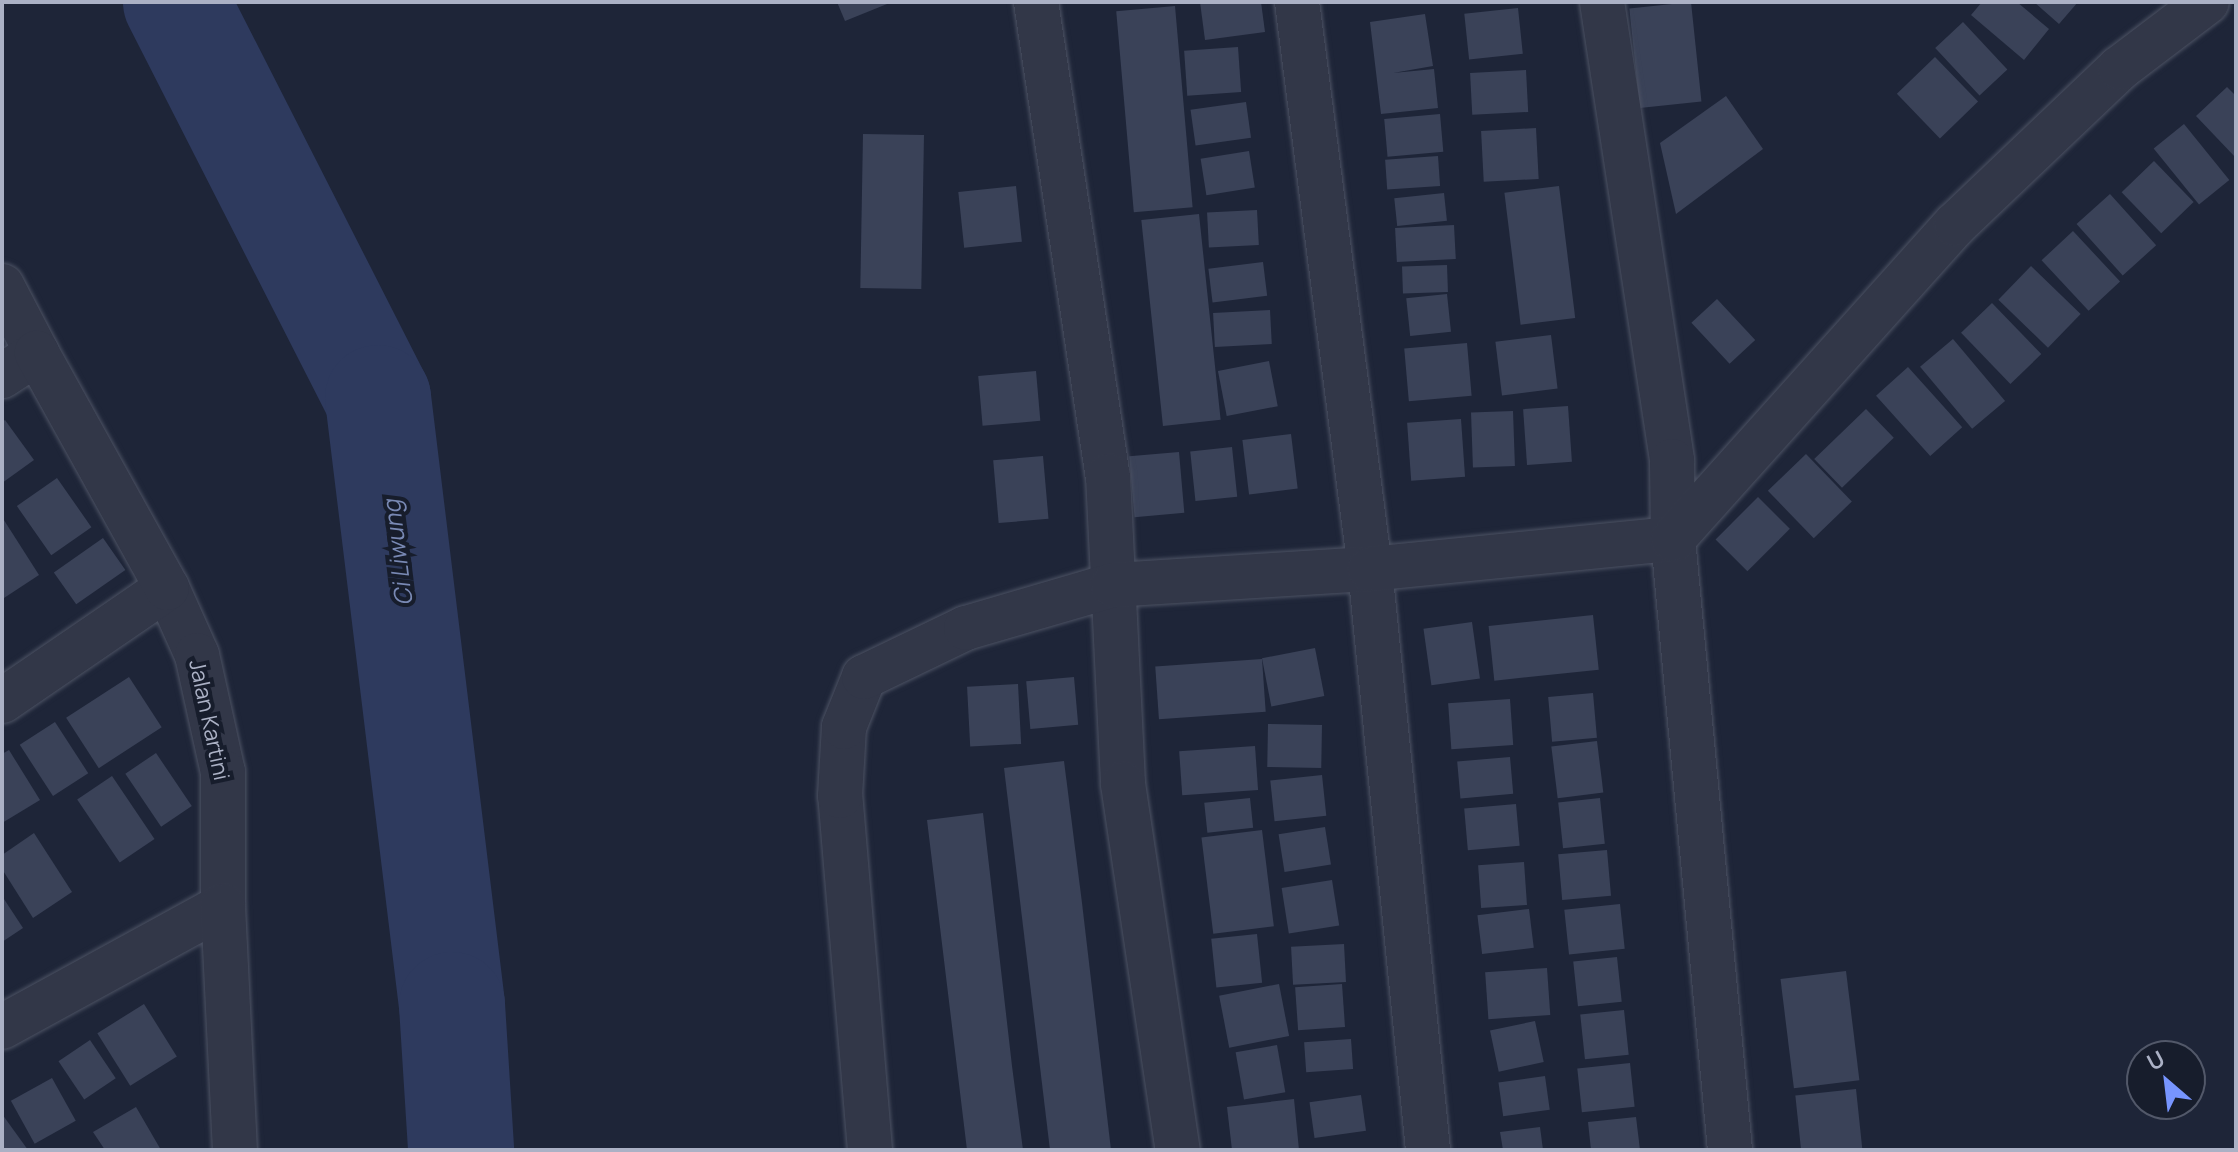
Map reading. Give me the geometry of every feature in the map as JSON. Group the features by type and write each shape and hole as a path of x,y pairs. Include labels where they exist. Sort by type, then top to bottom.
{"street":[{"path":"1036,2 1108,476 1123,784 1178,1150"},
{"path":"1297,2 1370,569 1428,1150"},
{"path":"1602,2 1672,461 1673,539 1730,1150"},
{"path":"870,1150 840,796 844,727 864,677 966,628 1113,585 1370,569 1673,539 1956,224 2120,68 2207,2"},
{"name":"Jalan Kartini","path":"2,286 20,364 167,588 197,655 223,772 223,906 235,1150"},
{"path":"2,701 167,588"},
{"path":"2,1027 223,906"}],"building":[{"path":"837,2 892,2 845,21"},
{"path":"1200,2 1261,2 1265,32 1205,40"},
{"path":"1691,2 1701,101 1640,108 1629,8"},
{"path":"1982,2 2017,2 2049,29 2024,60 1971,15"},
{"path":"2034,2 2078,2 2059,24"},
{"path":"1175,6 1193,207 1134,212 1116,11"},
{"path":"1518,8 1523,54 1469,59 1464,14"},
{"path":"1425,14 1433,66 1393,73 1434,69 1438,108 1381,114 1370,22"},
{"path":"1963,22 2007,70 1980,95 1935,48"},
{"path":"1238,47 1241,92 1187,96 1184,51"},
{"path":"1935,57 1978,102 1940,138 1897,94"},
{"path":"1526,70 1528,112 1472,115 1470,73"},
{"path":"2227,87 2236,96 2236,158 2196,116"},
{"path":"1726,96 1763,149 1676,214 1660,143"},
{"path":"1246,102 1251,138 1196,145 1191,110"},
{"path":"1440,114 1443,152 1388,157 1384,119"},
{"path":"2184,124 2229,180 2199,204 2154,149"},
{"path":"1536,128 1539,179 1484,182 1481,131"},
{"path":"863,134 924,135 921,289 860,288"},
{"path":"1249,151 1255,188 1206,195 1201,159"},
{"path":"1438,156 1440,186 1387,190 1385,160"},
{"path":"2154,161 2194,202 2161,233 2122,192"},
{"path":"1016,186 1022,242 964,248 958,192"},
{"path":"1559,186 1575,318 1521,325 1504,193"},
{"path":"1444,193 1447,221 1397,226 1394,198"},
{"path":"2110,194 2156,245 2123,275 2077,224"},
{"path":"1257,210 1259,245 1209,248 1207,213"},
{"path":"1199,214 1221,420 1163,426 1141,220"},
{"path":"1454,225 1456,259 1397,262 1395,228"},
{"path":"2073,231 2120,281 2089,311 2042,260"},
{"path":"1263,262 1267,296 1213,302 1208,269"},
{"path":"1447,265 1448,292 1403,294 1402,267"},
{"path":"2031,266 2081,314 2048,348 1998,300"},
{"path":"1447,294 1451,332 1410,336 1406,298"},
{"path":"1717,299 1755,340 1730,364 1691,323"},
{"path":"1992,303 2041,354 2010,384 1961,333"},
{"path":"1270,310 1272,344 1215,347 1213,313"},
{"path":"1551,335 1558,389 1502,395 1495,342"},
{"path":"1953,339 2005,401 1972,429 1920,367"},
{"path":"1467,343 1472,396 1409,401 1404,348"},
{"path":"1269,361 1278,406 1227,416 1218,371"},
{"path":"1908,367 1962,427 1930,456 1876,396"},
{"path":"1036,371 1040,421 983,426 978,376"},
{"path":"1568,406 1572,462 1527,465 1523,409"},
{"path":"1866,409 1894,438 1842,488 1814,459"},
{"path":"1513,411 1515,466 1473,467 1471,412"},
{"path":"1461,419 1465,477 1411,481 1407,423"},
{"path":"5,420 34,460 2,483 2,422"},
{"path":"1291,434 1298,489 1249,495 1242,440"},
{"path":"1232,447 1237,497 1195,501 1190,451"},
{"path":"1179,452 1184,513 1135,517 1129,456"},
{"path":"1806,454 1852,501 1814,538 1768,491"},
{"path":"1043,456 1048,519 999,523 993,460"},
{"path":"57,478 91,527 51,555 17,506"},
{"path":"1758,497 1790,529 1747,571 1716,539"},
{"path":"2,517 39,575 4,598 2,595"},
{"path":"103,538 125,570 76,604 54,572"},
{"path":"1593,615 1599,670 1494,681 1489,626"},
{"path":"1472,622 1480,678 1431,685 1423,629"},
{"path":"1315,648 1324,696 1271,706 1262,658"},
{"path":"1262,659 1266,712 1159,719 1155,666"},
{"path":"129,677 162,727 99,768 66,718"},
{"path":"1074,677 1078,725 1030,729 1026,681"},
{"path":"1018,684 1021,744 970,747 967,687"},
{"path":"1593,693 1597,738 1552,742 1548,697"},
{"path":"1510,699 1513,745 1451,749 1448,703"},
{"path":"55,722 88,773 53,796 20,745"},
{"path":"1268,724 1322,725 1321,768 1267,767"},
{"path":"1597,741 1603,793 1558,798 1551,747"},
{"path":"1255,746 1258,790 1182,795 1179,751"},
{"path":"9,750 40,800 2,823 2,754"},
{"path":"156,753 192,806 161,827 125,774"},
{"path":"1510,757 1513,794 1460,798 1457,762"},
{"path":"1064,761 1111,1150 1050,1150 1004,768"},
{"path":"1322,775 1326,816 1275,821 1270,780"},
{"path":"112,776 154,839 120,862 77,799"},
{"path":"1250,798 1253,828 1207,833 1204,803"},
{"path":"1600,798 1605,844 1563,848 1558,802"},
{"path":"1516,804 1520,846 1468,850 1464,809"},
{"path":"983,813 1023,1150 967,1150 927,820"},
{"path":"1325,827 1331,865 1285,872 1279,834"},
{"path":"1262,830 1274,926 1213,934 1201,837"},
{"path":"34,833 72,892 33,918 2,869 2,855"},
{"path":"1607,850 1611,896 1562,900 1558,854"},
{"path":"1524,862 1527,905 1481,908 1478,865"},
{"path":"1332,880 1339,925 1289,933 1282,888"},
{"path":"2,896 23,928 2,942"},
{"path":"1620,904 1625,949 1569,955 1564,910"},
{"path":"1529,909 1534,948 1482,954 1477,915"},
{"path":"1257,934 1262,983 1216,988 1211,939"},
{"path":"1344,944 1346,982 1293,985 1291,947"},
{"path":"1617,957 1622,1002 1578,1006 1573,962"},
{"path":"1547,968 1550,1015 1488,1019 1485,972"},
{"path":"1846,971 1859,1080 1794,1088 1780,979"},
{"path":"1279,984 1289,1036 1229,1048 1219,996"},
{"path":"1342,984 1345,1027 1298,1030 1295,987"},
{"path":"144,1004 177,1057 130,1086 97,1033"},
{"path":"1624,1010 1629,1055 1585,1059 1580,1015"},
{"path":"1535,1021 1544,1062 1499,1072 1490,1031"},
{"path":"1351,1039 1353,1069 1306,1072 1304,1042"},
{"path":"90,1040 116,1078 84,1099 58,1061"},
{"path":"1277,1045 1285,1092 1244,1100 1236,1052"},
{"path":"1630,1063 1635,1107 1582,1112 1577,1069"},
{"path":"1545,1076 1550,1110 1503,1116 1498,1083"},
{"path":"52,1078 76,1121 35,1144 11,1101"},
{"path":"1856,1089 1862,1150 1801,1150 1795,1095"},
{"path":"1361,1095 1366,1131 1315,1138 1310,1102"},
{"path":"1294,1099 1299,1150 1232,1150 1227,1107"},
{"path":"136,1107 161,1150 105,1150 93,1132"},
{"path":"2,1114 28,1150 2,1150"},
{"path":"1636,1117 1640,1150 1591,1150 1588,1122"},
{"path":"1540,1127 1543,1150 1503,1150 1500,1132"}],"waterway":[{"name":"Ci Liwung","path":"176,2 378,398 452,1005 461,1150"}]}
